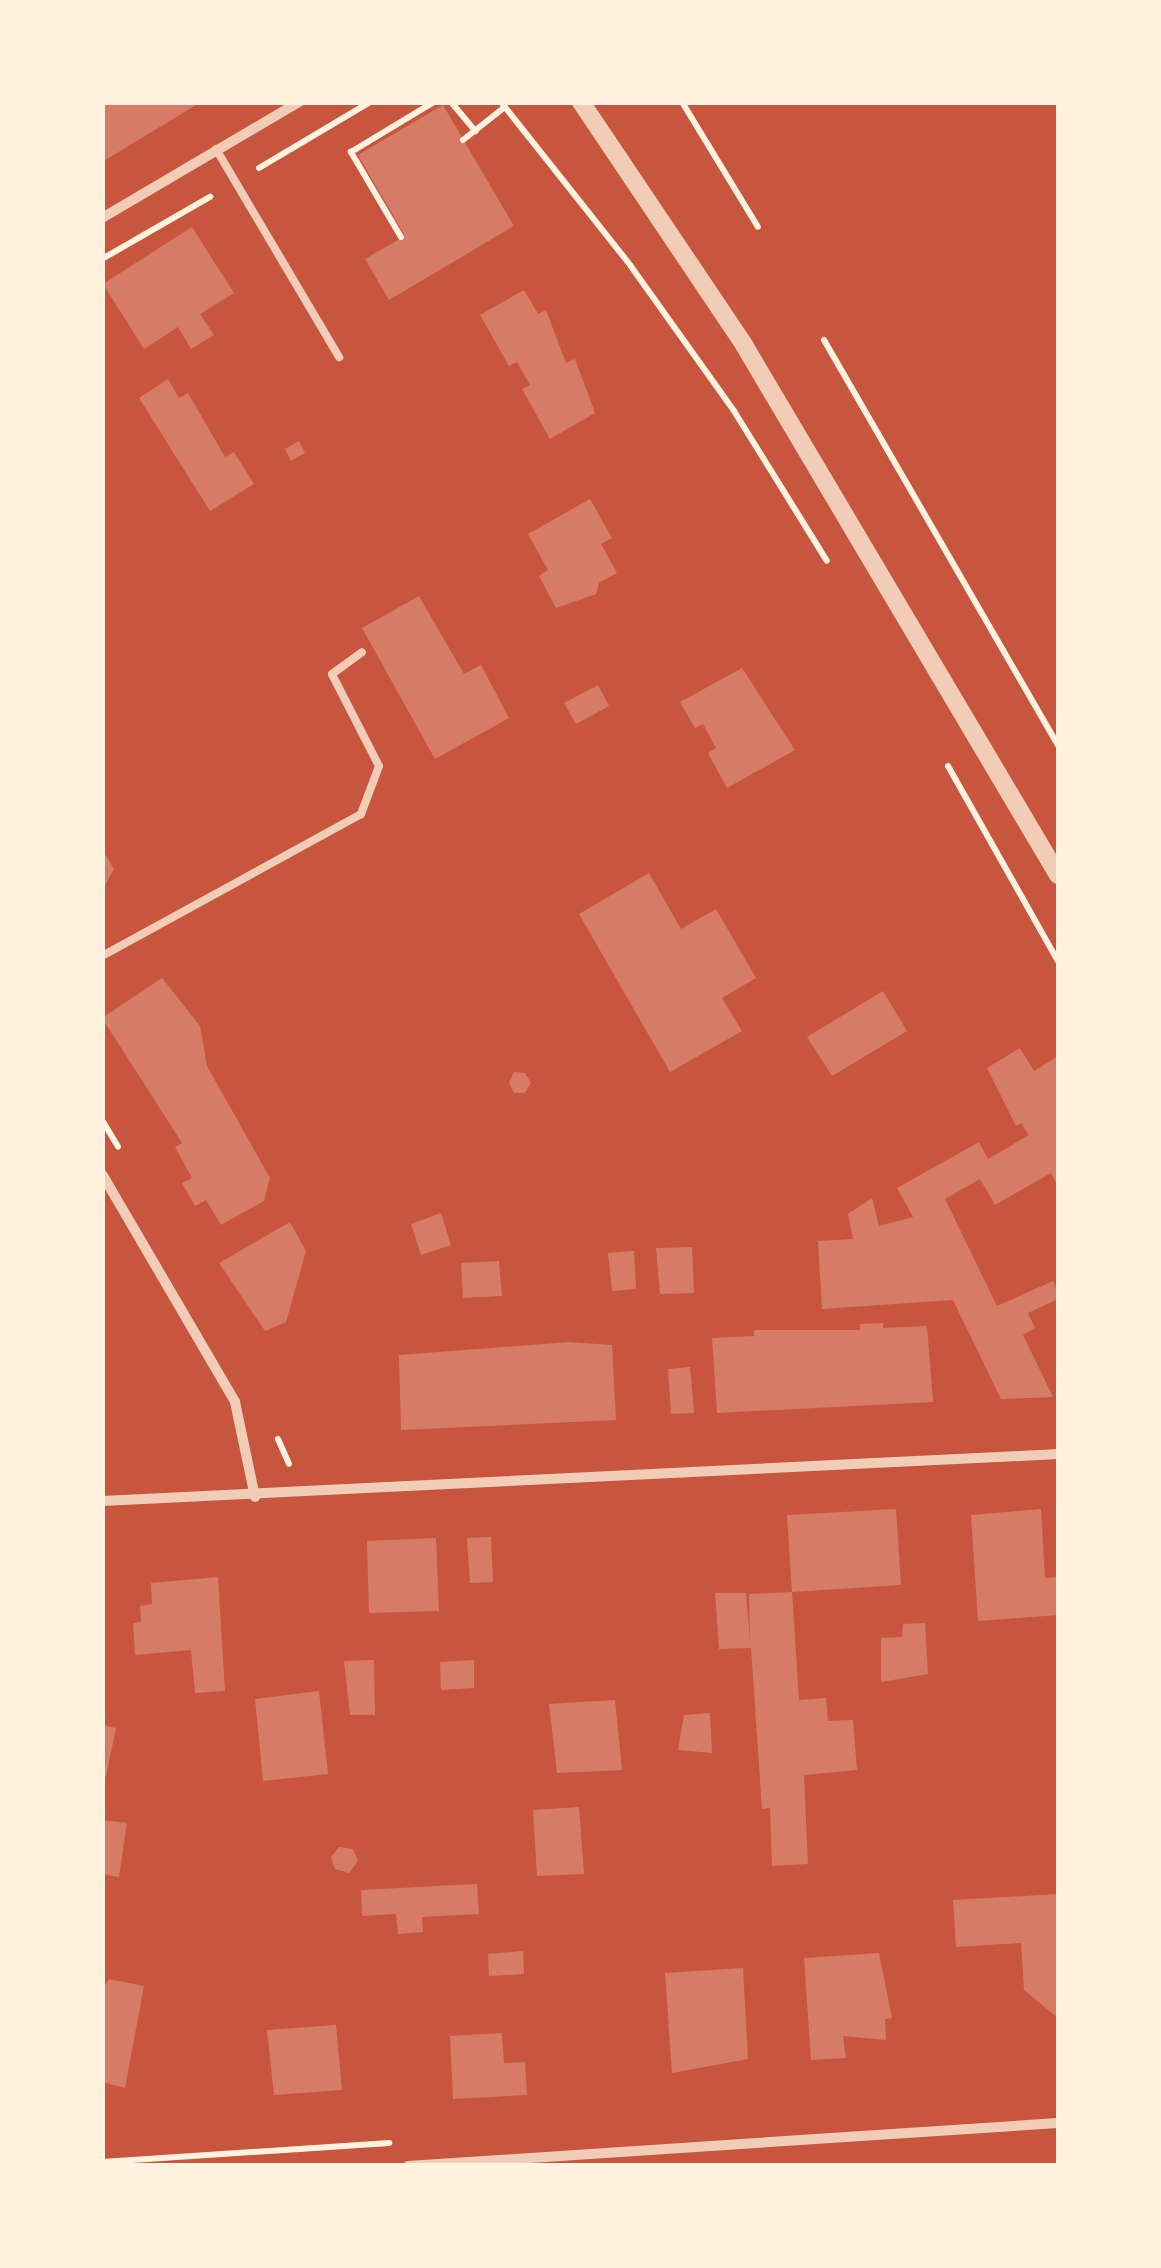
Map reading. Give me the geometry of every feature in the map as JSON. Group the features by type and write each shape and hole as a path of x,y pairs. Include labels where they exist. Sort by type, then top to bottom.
{"street":[{"path":"102,218 299,102"},
{"path":"581,102 744,345 1058,875"},
{"path":"102,1174 235,1402 255,1497"},
{"path":"102,1501 255,1497 1058,1454"},
{"path":"408,2166 1058,2122"}],"lane":[{"path":"216,150 340,357"},
{"path":"102,956 361,814 379,766 332,674 362,652"}],"path":[{"path":"401,236 351,152 434,102"},
{"path":"451,102 475,131"},
{"path":"682,102 758,227"},
{"path":"463,140 503,105 734,411 838,578"},
{"path":"824,340 1058,745"},
{"path":"938,747 1058,960"},
{"path":"102,1120 122,1154"},
{"path":"274,1430 289,1464 309,1464"}],"building":[{"path":"102,102 201,102 102,162"},
{"path":"443,105 514,226 389,300 365,259 405,236 358,155"},
{"path":"192,227 234,293 200,314 214,335 191,349 178,327 144,349 103,284"},
{"path":"524,290 538,314 546,310 566,363 575,359 595,413 550,439 522,389 530,385 517,362 509,366 480,315"},
{"path":"168,379 179,398 188,393 225,457 234,452 254,484 210,511 139,398"},
{"path":"299,441 305,453 291,461 285,449"},
{"path":"590,499 612,538 601,544 617,573 599,583 596,594 556,608 539,576 548,570 528,534"},
{"path":"419,596 464,674 481,665 509,718 435,759 362,628"},
{"path":"742,668 795,750 727,788 708,753 716,748 703,724 695,728 680,702"},
{"path":"598,685 609,706 576,724 564,703"},
{"path":"102,849 114,869 102,891"},
{"path":"649,873 681,929 716,909 756,978 722,998 742,1031 670,1072 579,914"},
{"path":"162,978 200,1026 207,1066 270,1178 264,1201 221,1225 206,1200 195,1206 182,1183 192,1178 175,1147 182,1143 102,1018"},
{"path":"883,991 907,1031 832,1076 807,1037"},
{"path":"1020,1048 1034,1071 1058,1056 1058,1187 1051,1173 995,1205 980,1179 945,1199 997,1306 1053,1281 1058,1292 1058,1299 1028,1313 1035,1328 1023,1335 1053,1397 1001,1399 953,1300 822,1309 818,1241 853,1239 848,1214 872,1198 879,1226 913,1217 897,1188 979,1142 988,1159 1029,1135 1021,1123 1016,1126 987,1068"},
{"path":"514,1072 525,1073 531,1083 525,1093 514,1093 509,1082"},
{"path":"441,1213 451,1245 421,1255 411,1224"},
{"path":"290,1222 306,1251 286,1322 265,1331 219,1263"},
{"path":"692,1247 694,1293 660,1294 656,1248"},
{"path":"634,1251 636,1289 612,1291 608,1253"},
{"path":"499,1261 502,1296 463,1298 461,1263"},
{"path":"883,1323 883,1328 927,1326 933,1402 717,1413 712,1338 754,1336 754,1330 860,1330 860,1324"},
{"path":"569,1342 612,1345 616,1420 401,1430 399,1355"},
{"path":"690,1367 694,1413 671,1414 668,1369"},
{"path":"896,1509 901,1585 792,1592 787,1515"},
{"path":"1041,1509 1045,1578 1058,1577 1058,1615 978,1621 971,1515"},
{"path":"491,1537 493,1582 470,1583 467,1538"},
{"path":"436,1538 439,1611 369,1613 367,1541"},
{"path":"218,1577 225,1691 195,1693 191,1650 135,1655 133,1623 141,1622 140,1606 152,1604 151,1583"},
{"path":"792,1592 799,1700 826,1698 828,1721 853,1720 857,1770 804,1775 808,1864 772,1866 770,1808 762,1809 751,1648 719,1649 715,1593 746,1593 750,1641 749,1594"},
{"path":"925,1623 928,1674 881,1682 881,1638 902,1637 903,1624"},
{"path":"374,1660 375,1715 350,1715 344,1661"},
{"path":"474,1660 474,1688 441,1690 440,1662"},
{"path":"319,1691 328,1774 263,1781 255,1699"},
{"path":"615,1700 622,1770 557,1773 549,1704"},
{"path":"710,1713 712,1753 678,1750 684,1715"},
{"path":"102,1725 116,1728 104,1786 102,1786"},
{"path":"579,1807 584,1874 537,1876 533,1810"},
{"path":"102,1820 127,1823 119,1877 102,1874"},
{"path":"339,1847 353,1849 358,1861 349,1873 335,1869 331,1857"},
{"path":"477,1884 479,1914 422,1917 423,1932 398,1934 396,1914 362,1916 361,1890"},
{"path":"1058,1894 1058,2018 1024,1990 1021,1943 956,1947 953,1900"},
{"path":"523,1951 524,1974 489,1976 488,1954"},
{"path":"879,1953 892,2018 885,2019 886,2040 843,2036 846,2058 811,2060 804,1958"},
{"path":"743,1968 748,2059 672,2073 665,1973"},
{"path":"109,1979 144,1986 125,2088 102,2082 102,1990"},
{"path":"336,2025 342,2090 274,2095 267,2030"},
{"path":"502,2033 504,2063 525,2062 527,2095 453,2099 450,2036"}]}
